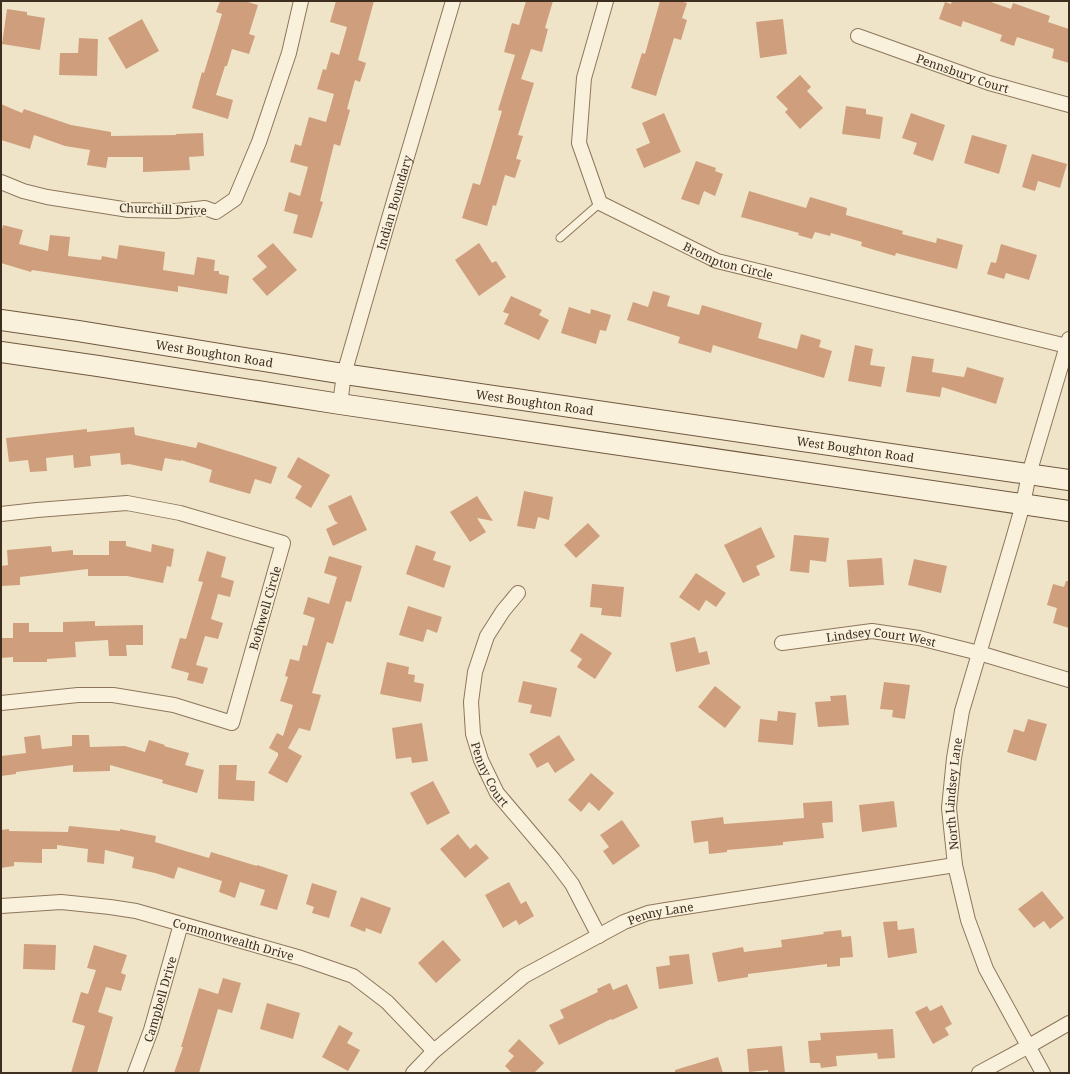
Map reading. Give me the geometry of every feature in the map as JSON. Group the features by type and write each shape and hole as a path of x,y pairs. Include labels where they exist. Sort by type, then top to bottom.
{"main road":[{"name":"West Boughton Road","path":"1,320 344,374 1069,480"},
{"path":"1,352 340,404 1069,511"}],"street":[{"name":"Churchill Drive","path":"1,182 22,191 47,197 129,210 176,211 205,208 216,212 235,199 259,142 289,53 301,1"},
{"name":"Indian Boundary","path":"340,404 344,374 453,1"},
{"path":"600,203 579,143 584,78 606,1"},
{"name":"Pennsbury Court","path":"858,36 989,83 1069,105"},
{"name":"Brompton Circle","path":"600,203 717,261 1068,342"},
{"path":"1029,474 1068,342"},
{"name":"North Lindsey Lane","path":"1029,474 1022,504 962,712 954,758 949,808 955,865 968,920 986,969 1043,1073"},
{"name":"Bothwell Circle","path":"1,514 127,503 180,513 283,543 232,723 174,705 113,695 78,696 1,703"},
{"name":"Penny Court","path":"518,593 503,611 487,636 475,672 471,702 473,734 480,760 497,793 553,859 572,884 599,936"},
{"name":"Lindsey Court West","path":"782,643 872,631 919,638 979,653 1069,680"},
{"name":"Penny Lane","path":"413,1073 434,1051 524,976 636,917 666,910 955,865"},
{"name":"Commonwealth Drive","path":"1,906 61,902 136,911 301,958 353,976 387,1002 434,1051"},
{"name":"Campbell Drive","path":"135,1073 150,1030 181,924"},
{"path":"979,1073 1069,1023"}],"lane":[{"path":"560,238 600,203"}],"building":[{"path":"220,1 245,1 258,5 249,34 255,36 249,54 232,49 216,95 233,100 228,119 192,108 202,72 204,73 222,14 216,12"},
{"path":"336,1 374,1 358,60 366,63 360,82 355,80 347,109 350,110 340,146 334,144 320,201 323,202 312,238 293,233 298,215 284,211 289,192 300,196 308,167 290,162 295,144 301,146 309,117 326,122 334,94 317,89 323,69 326,70 331,52 339,55 347,27 330,22"},
{"path":"526,1 553,1 545,28 548,29 542,52 531,49 521,79 534,83 518,135 523,136 516,159 521,160 515,178 505,175 496,206 493,205 487,226 462,218 473,183 480,185 502,111 498,110 515,55 504,52 512,23 519,25"},
{"path":"660,1 679,1 687,3 682,18 687,20 681,40 674,38 656,96 631,88 642,53 645,54"},
{"path":"952,1 988,1 1011,9 1013,3 1050,16 1048,22 1069,29 1069,63 1052,58 1054,49 1017,37 1014,46 1000,41 1002,35 963,21 961,27 939,19 945,2 951,4"},
{"path":"7,9 27,12 27,15 45,18 40,50 2,44"},
{"path":"142,19 159,51 126,69 108,38"},
{"path":"783,19 787,54 760,58 756,22"},
{"path":"79,38 98,39 97,76 59,75 60,53 78,53"},
{"path":"800,75 811,87 807,91 823,108 800,129 785,112 788,109 776,97"},
{"path":"1,104 22,113 24,109 71,125 111,132 111,136 203,133 204,156 189,157 190,170 143,172 143,157 108,157 106,168 87,165 90,150 65,146 34,135 30,149 1,140"},
{"path":"846,106 866,109 866,114 883,117 880,139 842,134"},
{"path":"664,113 681,152 644,168 636,149 650,143 642,123"},
{"path":"911,113 945,125 933,161 913,154 917,143 902,138"},
{"path":"972,135 1007,145 999,174 964,163"},
{"path":"1032,154 1067,164 1060,188 1038,181 1035,191 1022,187"},
{"path":"696,161 716,168 715,171 723,174 715,196 704,191 699,205 681,199"},
{"path":"749,191 806,208 810,197 847,208 846,215 903,231 902,234 936,243 937,238 963,245 957,269 896,253 895,256 861,246 862,242 831,233 830,236 815,232 812,239 798,235 799,233 741,217"},
{"path":"3,225 23,230 19,244 48,251 50,235 70,237 68,256 101,260 102,256 117,259 119,245 165,252 163,270 194,275 197,257 215,260 214,271 219,271 219,274 229,276 227,294 178,286 178,292 32,270 31,272 1,263 1,234"},
{"path":"273,243 297,270 267,296 252,279 267,267 257,256"},
{"path":"479,243 492,263 496,261 506,277 479,296 455,260"},
{"path":"1001,244 1037,255 1029,280 1006,273 1004,279 987,274 991,262 996,263"},
{"path":"653,291 670,296 667,306 699,315 702,305 762,323 758,338 797,349 801,334 821,340 819,347 832,351 824,378 713,345 711,353 678,343 680,337 627,320 633,302 648,307"},
{"path":"511,296 542,310 539,315 549,320 539,340 504,324 509,314 503,312"},
{"path":"569,307 590,314 591,309 611,315 606,331 600,330 596,344 561,333"},
{"path":"855,345 873,349 870,365 885,367 881,387 848,381"},
{"path":"912,356 934,359 932,372 964,377 967,367 1004,378 996,404 942,387 940,397 906,392"},
{"path":"134,427 135,435 196,448 198,442 277,467 271,484 255,479 250,494 209,482 212,470 181,460 165,458 162,471 129,464 121,465 120,453 90,456 91,466 74,468 73,455 46,458 47,471 30,472 28,460 9,462 6,438 87,429 87,432"},
{"path":"298,457 330,475 311,508 295,498 302,486 287,477"},
{"path":"524,491 553,497 549,520 538,517 535,529 517,526"},
{"path":"351,495 367,530 333,546 326,529 338,523 335,521 328,506"},
{"path":"477,496 493,521 477,518 486,532 470,542 450,512"},
{"path":"588,523 600,536 576,558 564,545"},
{"path":"761,527 775,557 756,566 760,575 743,583 724,545"},
{"path":"794,535 829,538 826,562 810,560 809,573 790,571"},
{"path":"109,541 126,541 126,546 151,552 152,544 174,549 171,567 167,566 163,583 127,576 88,576 88,569 20,577 20,585 1,586 1,566 8,565 7,550 51,546 52,552 73,550 73,555 109,555"},
{"path":"416,545 436,552 433,560 451,566 444,588 406,574"},
{"path":"207,551 226,557 221,577 234,581 230,597 218,594 211,619 223,623 218,639 205,636 196,665 208,668 203,684 187,680 189,673 171,668 180,638 186,639 203,582 198,581"},
{"path":"329,556 362,566 351,602 346,601 333,644 327,642 312,693 321,695 310,731 299,728 288,748 302,756 287,783 268,773 278,756 278,753 269,748 277,733 283,736 293,705 280,701 288,677 285,676 290,659 299,661 303,645 307,646 315,618 303,614 308,597 329,604 337,577 324,573"},
{"path":"882,558 884,585 849,587 847,560"},
{"path":"914,559 947,566 941,593 908,585"},
{"path":"696,573 726,593 716,607 706,600 699,611 679,597"},
{"path":"1066,581 1069,581 1069,628 1053,623 1057,608 1047,605 1053,584 1064,587"},
{"path":"592,584 624,587 621,617 601,615 602,608 590,607"},
{"path":"408,606 442,617 437,633 427,629 423,642 399,635"},
{"path":"95,621 95,626 143,625 143,645 126,645 127,656 109,656 108,640 75,642 76,657 47,659 47,662 13,662 13,657 1,658 1,638 13,638 13,623 29,623 29,632 63,632 63,622"},
{"path":"581,633 612,653 595,679 577,667 582,659 570,651"},
{"path":"695,637 699,653 707,651 710,664 676,672 670,643"},
{"path":"387,662 409,667 408,674 415,675 414,682 424,684 421,702 380,694"},
{"path":"523,681 557,688 551,717 530,713 532,705 518,702"},
{"path":"884,682 910,685 905,719 892,717 893,710 880,709"},
{"path":"715,686 741,707 725,728 698,707"},
{"path":"846,695 849,725 818,727 815,702 831,701 830,696"},
{"path":"778,711 796,713 793,745 758,742 760,719 777,721"},
{"path":"1028,719 1047,724 1036,761 1007,752 1014,729 1024,732"},
{"path":"422,723 428,761 412,763 411,757 396,759 392,728"},
{"path":"40,735 42,749 72,746 72,735 89,735 90,747 125,746 145,752 149,740 189,753 185,765 204,770 197,793 162,783 163,780 110,765 110,771 73,772 73,765 16,772 16,774 1,776 1,756 26,753 24,737"},
{"path":"559,735 575,760 555,773 548,762 537,768 529,754"},
{"path":"219,765 237,765 236,780 255,781 254,801 218,799"},
{"path":"591,773 614,793 599,811 589,802 581,812 568,800"},
{"path":"433,781 450,813 427,825 410,793"},
{"path":"832,801 833,822 822,823 824,838 783,842 783,845 727,850 727,852 709,854 708,841 694,843 691,821 723,817 724,824 804,818 803,803"},
{"path":"894,801 897,827 862,832 859,805"},
{"path":"622,820 640,846 613,865 603,851 609,847 600,835"},
{"path":"69,826 120,831 120,829 156,836 155,842 209,858 211,852 288,875 277,910 260,905 265,890 240,882 235,898 219,892 222,881 178,867 174,879 132,868 134,857 105,850 104,864 87,862 88,849 57,845 57,849 42,849 42,863 14,862 14,866 1,868 1,830 9,829 9,831 68,832"},
{"path":"458,834 470,849 476,844 489,858 465,878 440,849"},
{"path":"509,882 521,904 526,901 534,916 519,925 516,920 503,928 485,895"},
{"path":"312,883 337,891 329,918 312,913 314,907 306,904"},
{"path":"1042,891 1064,918 1050,929 1044,921 1034,928 1018,909"},
{"path":"361,897 391,908 381,934 366,928 365,932 350,926"},
{"path":"897,921 898,930 914,928 917,953 888,958 883,922"},
{"path":"841,930 842,937 851,936 853,957 840,958 840,966 827,967 827,964 748,974 748,977 718,982 712,953 743,947 744,952 782,947 781,940"},
{"path":"443,940 461,960 436,983 418,963"},
{"path":"24,944 56,945 55,970 23,969"},
{"path":"94,945 127,955 121,973 126,975 121,991 106,987 98,1012 113,1017 97,1073 71,1073 85,1026 72,1022 81,992 88,994 96,970 87,968"},
{"path":"689,954 693,984 659,989 656,967 670,965 669,956"},
{"path":"223,978 241,983 232,1013 218,1009 199,1073 174,1073 183,1047 181,1047 199,988 218,994"},
{"path":"610,983 613,990 627,984 638,1008 612,1020 611,1019 559,1045 549,1025 564,1018 560,1010 598,992 597,989"},
{"path":"267,1003 300,1013 293,1039 260,1029"},
{"path":"942,1005 952,1024 945,1028 949,1035 933,1044 915,1012 927,1006 930,1011"},
{"path":"339,1025 353,1033 347,1043 360,1050 348,1071 322,1057"},
{"path":"893,1029 895,1058 878,1059 877,1053 836,1056 837,1066 821,1068 820,1063 810,1063 808,1041 821,1040 820,1033"},
{"path":"519,1039 544,1063 534,1073 512,1073 505,1066 514,1056 508,1051"},
{"path":"782,1046 785,1073 768,1073 768,1070 749,1072 747,1049"},
{"path":"718,1057 723,1073 675,1073 675,1070"}]}
